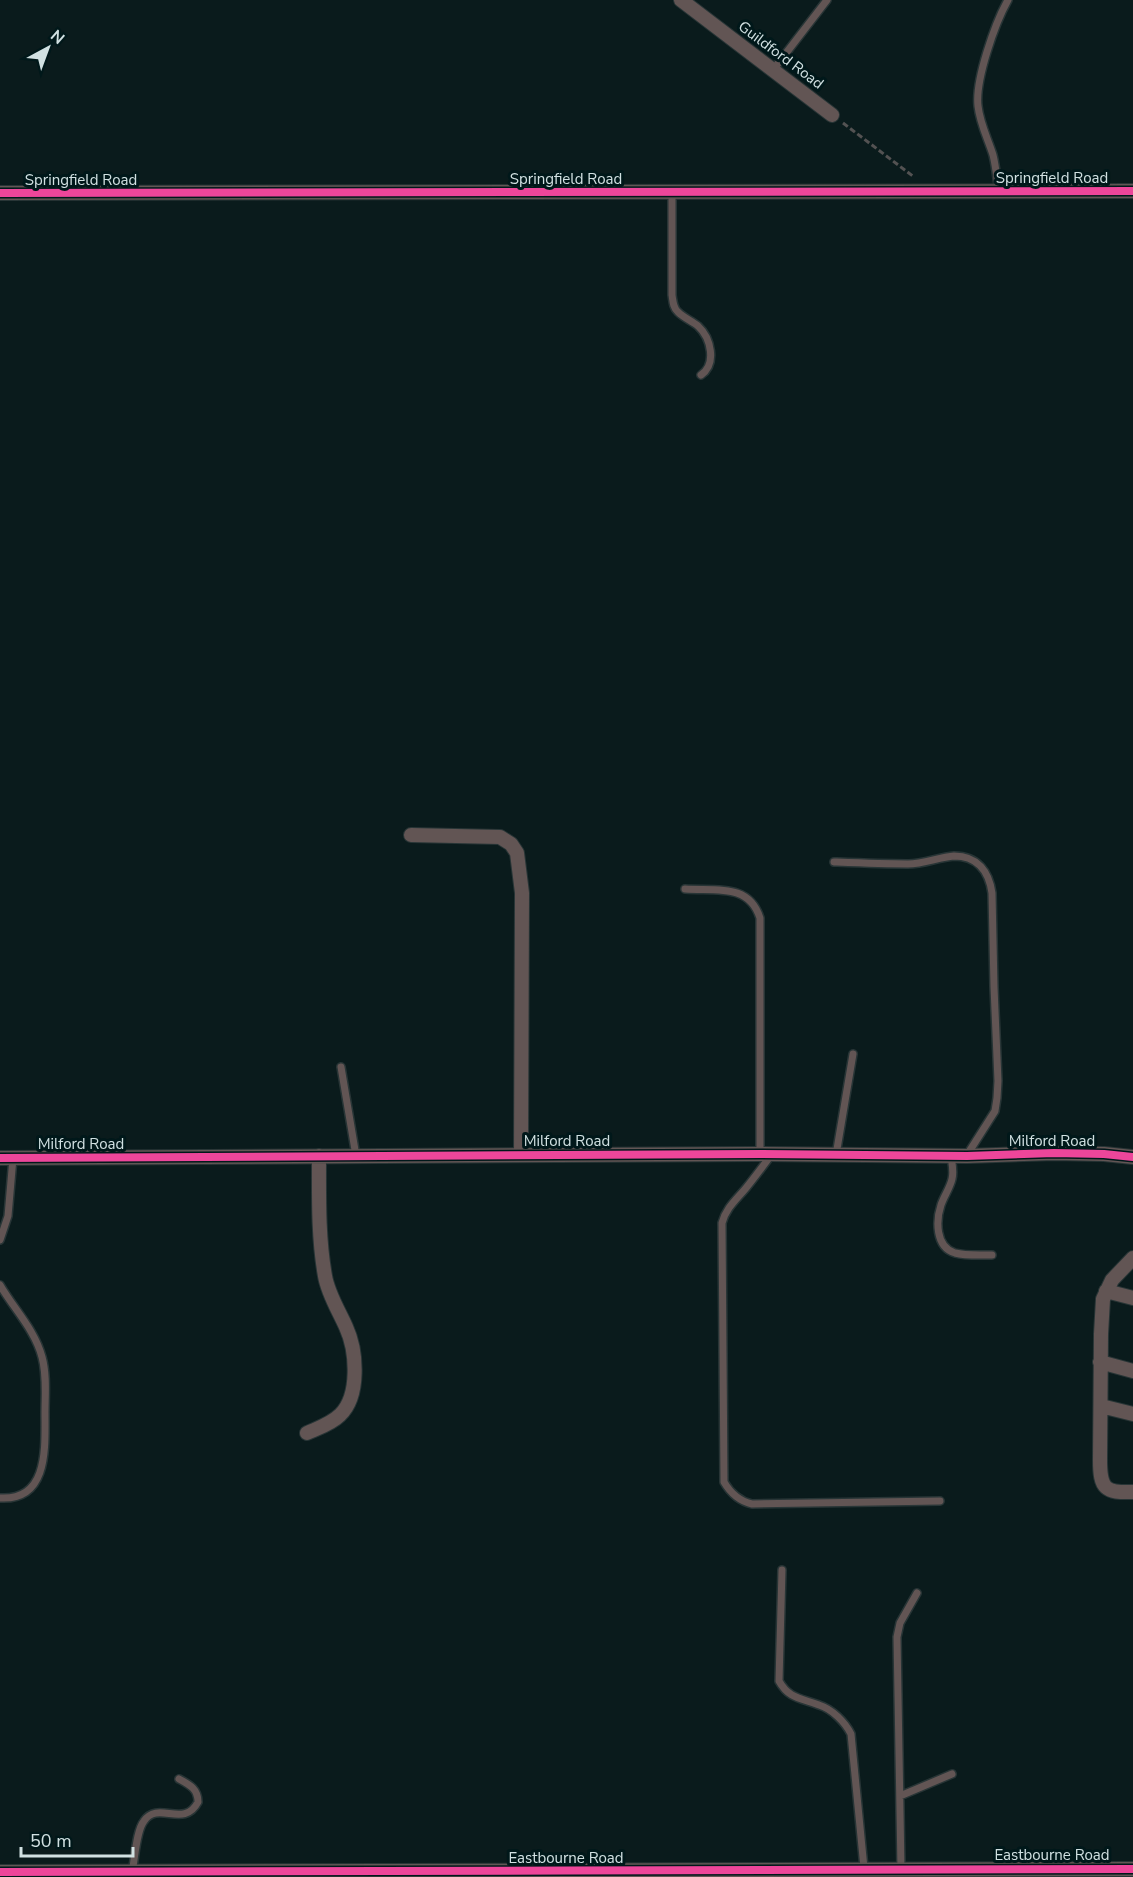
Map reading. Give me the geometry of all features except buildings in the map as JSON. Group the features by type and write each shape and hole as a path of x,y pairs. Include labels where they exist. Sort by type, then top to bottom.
{"street":[{"name":"Guildford Road","path":"681,0 832,115"},
{"name":"Springfield Road","path":"0,193 1133,191"},
{"path":"411,835 500,837 511,844 517,853 522,893 521,1155"},
{"name":"Milford Road","path":"6,1158 766,1154 967,1156 1054,1153 1133,1157"},
{"path":"307,1433 341,1414 351,1395 355,1363 352,1342 325,1278 321,1243 319,1156"},
{"path":"1133,1258 1112,1280 1106,1291 1102,1310 1100,1362 1101,1482 1109,1491 1133,1492"},
{"path":"1106,1291 1133,1298"},
{"path":"1100,1362 1133,1371"},
{"path":"1101,1406 1133,1414"},
{"name":"Eastbourne Road","path":"0,1872 282,1875 864,1868 1133,1869"}],"lane":[{"path":"773,70 827,0"},
{"path":"999,192 993,155 980,119 977,103 979,83 986,57 1002,10 1008,0"},
{"path":"672,193 672,295 678,312 697,325 708,340 710,365 700,375"},
{"path":"834,862 911,864 953,856 967,858 986,871 992,893 997,1098 994,1111 967,1156"},
{"path":"685,889 734,892 744,895 757,908 760,918 766,1154 746,1189 724,1214 722,1223 724,1482 739,1499 752,1504 940,1501"},
{"path":"836,1155 853,1054"},
{"path":"341,1067 356,1156"},
{"path":"951,1156 953,1175 940,1207 938,1220 941,1242 946,1249 953,1252 992,1255"},
{"path":"0,1240 8,1216 6,1158"},
{"path":"0,1285 30,1329 42,1358 45,1378 45,1449 42,1470 30,1489 18,1497 0,1498"},
{"path":"782,1570 779,1681 785,1691 792,1696 822,1706 848,1727 851,1734 864,1868"},
{"path":"901,1869 897,1637 900,1623 917,1593"},
{"path":"900,1796 952,1774"},
{"path":"132,1872 143,1821 153,1813 184,1815 190,1813 198,1802 196,1790 179,1779"}],"path":[{"path":"832,115 916,178"}],"cycle path":[{"path":"0,193 1133,191"},
{"path":"0,1158 760,1154 967,1156 1054,1153 1133,1157"},
{"path":"0,1872 1133,1869"}]}
